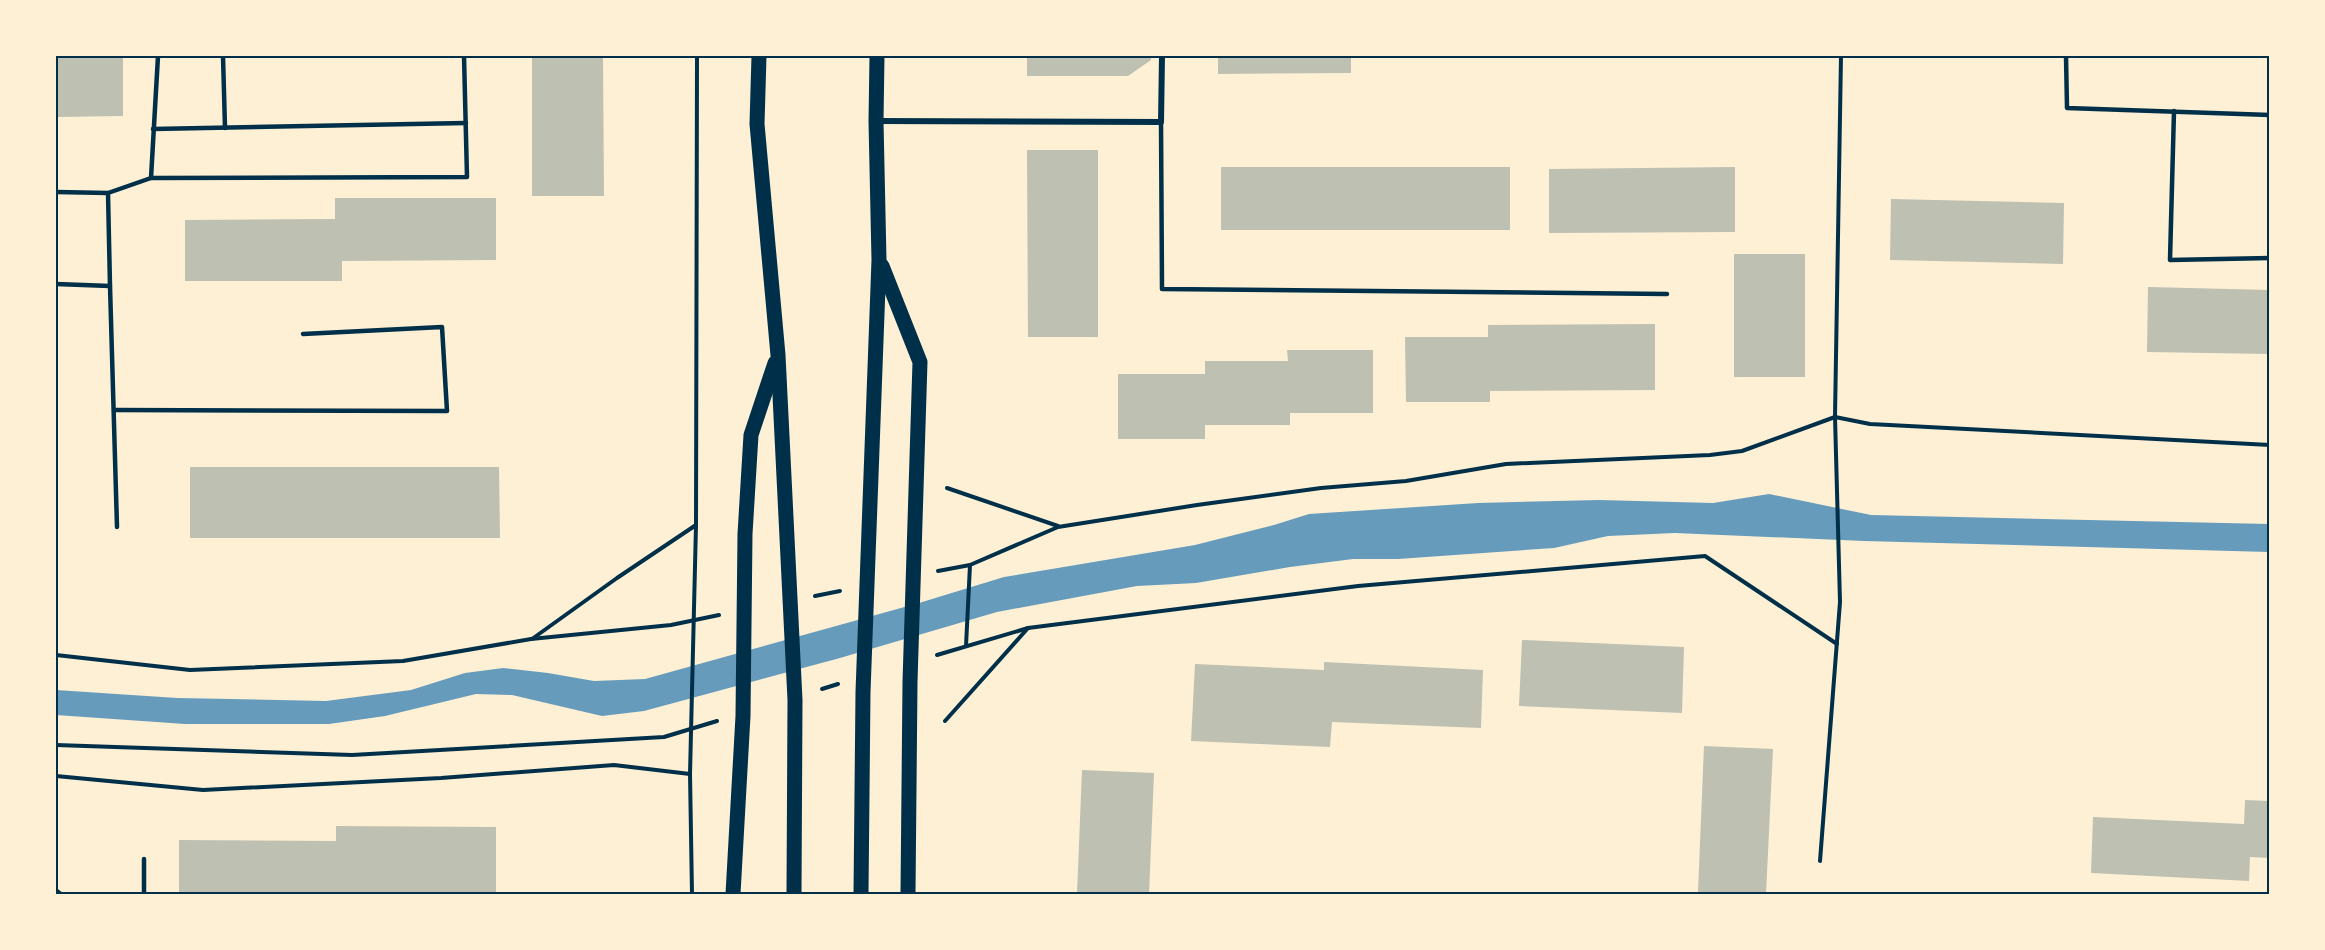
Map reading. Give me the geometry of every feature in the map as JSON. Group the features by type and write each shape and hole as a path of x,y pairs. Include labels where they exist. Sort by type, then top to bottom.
{"main road":[{"path":"759,56 758,124 778,355 795,700 794,894"},
{"path":"861,894 863,692 879,260 877,56"},
{"path":"879,260 920,362 910,682 908,894"},
{"path":"733,894 743,716 745,534 751,435 778,355"}],"street":[{"path":"876,121 1161,122 1162,56"}],"lane":[{"path":"151,178 158,56"},
{"path":"223,56 225,128"},
{"path":"56,192 108,193 151,178 466,177 464,56"},
{"path":"2066,56 2067,108 2269,115 2270,133"},
{"path":"2174,111 2170,260 2270,258"},
{"path":"1161,122 1162,289 1667,294"},
{"path":"153,129 466,123"},
{"path":"108,193 117,527"},
{"path":"56,284 110,286"},
{"path":"114,410 447,411 442,327 303,334"},
{"path":"144,859 144,894"}],"path":[{"path":"692,894 690,774 696,525 697,56"},
{"path":"1820,861 1840,602 1835,417 1841,56"},
{"path":"935,572 970,565 1058,527 1321,488 1406,481 1506,464 1710,455 1742,451 1835,417 1870,424 2270,445"},
{"path":"947,488 1058,527"},
{"path":"531,639 696,525"},
{"path":"932,656 1028,628 1358,586 1706,556 1837,644"},
{"path":"966,646 970,565"},
{"path":"809,597 843,590"},
{"path":"56,655 190,670 403,661 531,639 671,625 728,613"},
{"path":"945,721 1028,628"},
{"path":"820,690 843,683"},
{"path":"56,745 352,754 664,737 720,720"},
{"path":"56,776 203,790 441,778 614,765 690,774"},
{"path":"56,890 61,894"}],"water":[{"path":"1769,494 1871,515 2269,524 2269,552 1864,541 1675,533 1608,536 1554,548 1398,559 1353,559 1196,583 1137,586 997,612 840,658 644,711 602,716 512,695 476,694 385,716 329,724 185,724 56,715 56,690 177,698 326,701 411,690 465,673 503,668 594,681 645,679 1004,577 1195,545 1309,514 1478,503 1599,500 1713,503"}],"building":[{"path":"56,56 123,56 123,116 56,117"},
{"path":"532,56 603,56 604,196 532,196"},
{"path":"1027,56 1151,56 1151,60 1128,76 1027,76"},
{"path":"1218,56 1351,56 1351,73 1218,74"},
{"path":"1027,150 1098,150 1098,337 1028,337"},
{"path":"1221,167 1510,167 1510,230 1221,230"},
{"path":"1735,167 1735,232 1549,233 1549,169"},
{"path":"335,198 496,198 496,260 342,261 342,281 185,281 185,220 335,219"},
{"path":"1891,199 2064,203 2063,264 1890,260"},
{"path":"1734,254 1805,254 1805,377 1734,377"},
{"path":"2148,287 2270,290 2270,354 2147,352"},
{"path":"1655,324 1655,390 1490,391 1490,402 1406,402 1405,337 1488,337 1488,325"},
{"path":"1287,350 1373,350 1373,413 1290,413 1290,425 1205,425 1205,439 1118,439 1118,374 1205,374 1205,361 1288,361"},
{"path":"190,467 499,467 500,538 190,538"},
{"path":"1522,640 1684,647 1682,713 1519,706"},
{"path":"1324,662 1483,670 1481,728 1332,722 1330,747 1191,741 1195,664 1324,670"},
{"path":"1704,746 1773,749 1766,894 1698,892"},
{"path":"1082,770 1154,773 1149,894 1077,894"},
{"path":"2245,800 2270,801 2270,858 2250,857 2249,881 2091,873 2093,817 2244,824"},
{"path":"336,826 496,827 496,894 179,894 179,840 336,841"}]}
